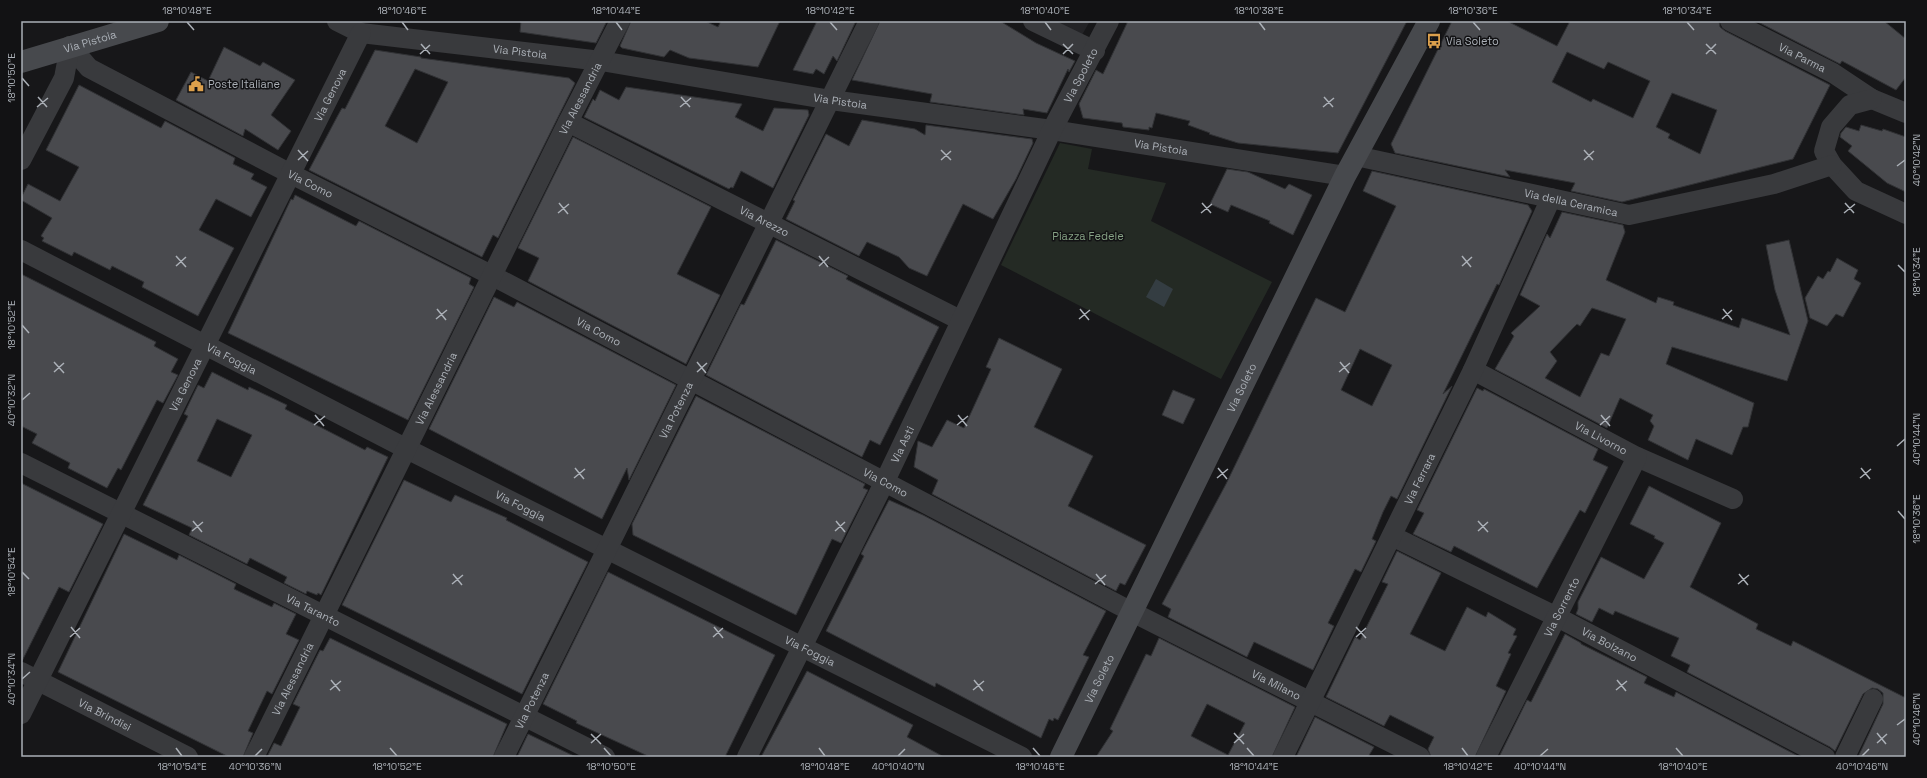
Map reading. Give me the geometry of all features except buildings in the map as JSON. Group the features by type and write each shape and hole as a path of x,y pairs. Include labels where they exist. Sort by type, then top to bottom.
{"street":[{"name":"Via Pistoia","path":"21,62 70,46 158,21"},
{"name":"Via Pistoia","path":"337,21 361,33 601,61 830,100 1052,130 1345,176"},
{"name":"Via Alessandria","path":"254,757 568,122 601,61 620,21"},
{"name":"Via Potenza","path":"504,757 869,21"},
{"path":"1033,21 1095,51"},
{"name":"Via Spoleto","path":"1052,130 1095,51 1109,21"},
{"name":"Via Soleto","path":"1061,757 1345,176 1429,21"},
{"name":"Via Parma","path":"1730,21 1833,73 1872,99 1906,113"},
{"name":"Via Genova","path":"21,714 29,677 122,513 361,33"},
{"path":"21,160 64,78 70,46"},
{"name":"Via Como","path":"70,46 90,68 291,174 493,276 1132,612"},
{"path":"1872,99 1850,105 1831,127 1824,151 1832,165 1856,191 1906,214"},
{"name":"Via Arezzo","path":"568,122 960,320"},
{"name":"Via Asti","path":"747,757 885,481 960,320 1052,130"},
{"name":"Via della Ceramica","path":"1356,156 1629,215 1774,184 1832,165"},
{"name":"Via Ferrara","path":"1284,757 1473,370 1551,198"},
{"name":"Via Foggia","path":"21,250 407,448 1022,757"},
{"name":"Via Livorno","path":"1473,370 1637,457 1733,499"},
{"name":"Via Sorrento","path":"1486,757 1637,457"},
{"name":"Via Taranto","path":"21,463 605,757"},
{"name":"Via Bolzano","path":"1392,536 1557,617 1825,757"},
{"name":"Via Milano","path":"1132,612 1420,757"},
{"name":"Via Brindisi","path":"29,677 188,757"},
{"path":"1845,757 1873,699"}],"shaded area":[{"path":"1054,21 1090,21 1082,35"},
{"path":"1156,279 1173,289 1164,307 1146,297"}],"green space":[{"name":"Piazza Fedele","path":"1060,143 1092,149 1088,169 1166,183 1151,221 1272,282 1221,379 1001,265"}],"place":[{"name":"Via Soleto","path":"1434,41"},
{"name":"Poste Italiane","path":"196,84"}]}
